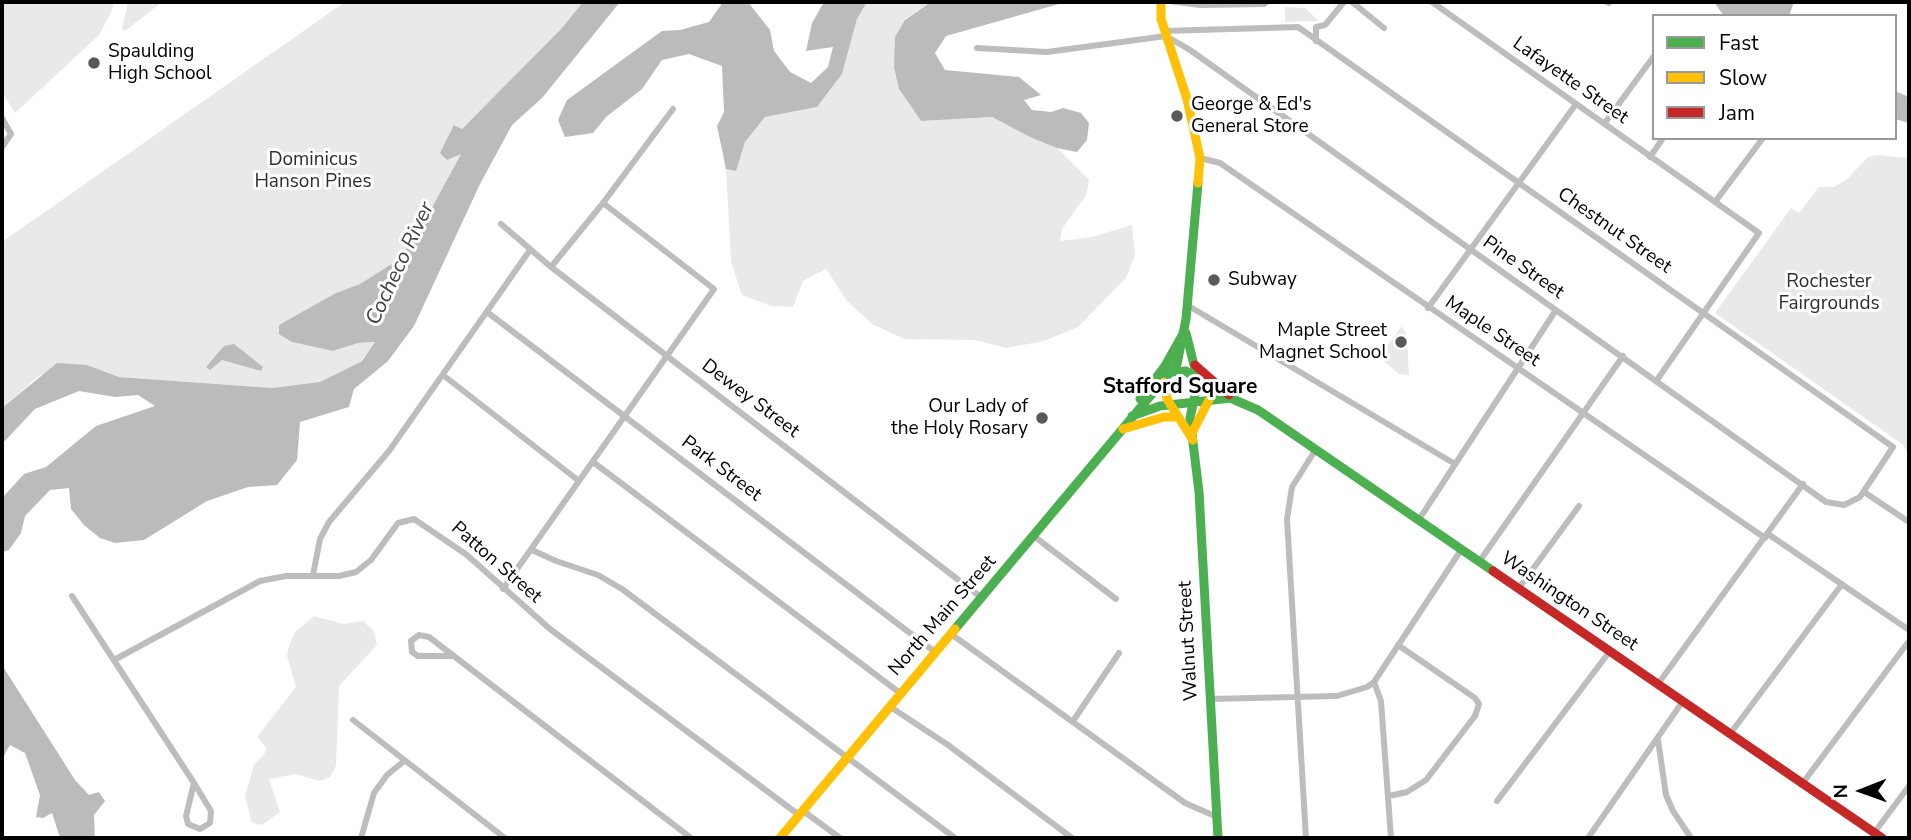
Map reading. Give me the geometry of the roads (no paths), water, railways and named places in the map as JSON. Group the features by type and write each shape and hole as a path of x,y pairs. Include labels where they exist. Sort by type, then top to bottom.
{"main road":[{"name":"North Main Street","path":"1161,3 1165,34 1187,99 1199,158 1185,330 1182,350 1172,372"},
{"name":"North Main Street","path":"1185,330 1198,381"},
{"name":"North Main Street","path":"1132,416 1136,404 1165,366 1185,330"},
{"path":"1194,364 1233,398"},
{"path":"1172,404 1165,395 1164,383 1172,372 1186,370 1198,381 1192,402"},
{"name":"Washington Street","path":"1198,381 1207,388 1258,410 1878,836"},
{"name":"North Main Street","path":"780,838 900,693 1035,537 1132,416 1164,383"},
{"path":"1132,416 1172,404 1233,398"},
{"path":"1193,431 1209,400"},
{"name":"Walnut Street","path":"1192,402 1190,418 1194,442 1219,838"},
{"name":"Walnut Street","path":"1172,404 1194,442"},
{"path":"1123,429 1164,417 1178,417"}],"street":[{"path":"977,48 1047,52 1165,34 1317,27 1328,22 1344,2"},
{"path":"1352,2 1384,28"},
{"name":"Lafayette Street","path":"1432,2 1759,233 1703,312"},
{"name":"Chestnut Street","path":"1298,27 1893,447 1864,492"},
{"path":"1316,41 1317,27"},
{"name":"Pine Street","path":"1165,34 1835,505 1853,502 1864,492"},
{"path":"1604,124 1652,59"},
{"path":"1428,308 1576,104"},
{"path":"551,267 673,109"},
{"path":"2,118 11,134 2,146"},
{"path":"1650,157 1662,140"},
{"path":"1715,202 1762,140"},
{"name":"Maple Street","path":"1199,158 1220,163 1519,370 1909,630"},
{"path":"503,589 714,289 603,203"},
{"name":"Dewey Street","path":"501,224 551,267 982,598"},
{"path":"313,575 320,539 329,522 389,452 530,250"},
{"path":"1187,305 1455,464"},
{"path":"1418,521 1556,310"},
{"name":"Park Street","path":"487,312 935,652"},
{"path":"1657,380 1703,312"},
{"path":"1479,562 1623,356"},
{"path":"443,376 579,481"},
{"path":"1306,838 1288,504 1297,477 1316,449"},
{"path":"593,462 900,693"},
{"path":"1658,684 1803,484"},
{"path":"1864,492 1909,522"},
{"path":"1519,588 1579,506"},
{"name":"Patton Street","path":"114,660 244,588 278,578 339,576 356,572 370,561 398,523 414,519 467,555 550,629 840,838"},
{"path":"1035,537 1116,599"},
{"path":"532,550 615,584 955,838"},
{"path":"1210,699 1348,695 1374,682 1461,550"},
{"path":"1730,734 1842,584"},
{"path":"72,596 194,783 212,815 210,823 200,829 188,824 186,816 194,783"},
{"path":"951,634 1185,803 1217,817"},
{"path":"453,656 418,656 412,652 411,641 419,635 426,635 691,838"},
{"path":"1802,783 1909,640"},
{"path":"1389,796 1407,792 1426,780 1475,716 1479,704 1475,698 1398,645"},
{"path":"1497,801 1610,651"},
{"path":"1073,721 1119,653"},
{"path":"1374,682 1381,701 1391,838"},
{"path":"1588,838 1683,701"},
{"path":"889,706 948,745 1072,838"},
{"path":"353,720 505,838"},
{"path":"1657,740 1666,795 1691,838"},
{"path":"361,838 374,793 387,775 404,761"},
{"path":"1878,836 1909,786"}],"water":[{"name":"Cocheco River","path":"583,2 620,2 542,98 512,125 480,184 414,326 388,361 354,389 349,407 300,422 297,460 277,485 248,487 207,501 144,540 115,543 100,538 84,525 71,509 69,488 50,490 25,516 21,533 9,550 2,552 2,498 24,474 46,467 96,426 155,406 138,395 115,397 79,391 35,409 2,444 2,408 57,363 87,365 119,377 272,388 320,382 362,361 375,342 358,343 333,351 292,342 279,334 279,325 336,293 360,284 398,260 416,237 461,154 447,160 440,153 454,125 462,129 561,29"},
{"path":"720,2 748,2 770,30 774,51 790,72 811,83 828,67 833,47 806,51 812,23 824,2 867,2 857,19 842,74 817,107 765,117 745,142 736,171 726,169 717,126 724,112 722,66 689,54 662,60 642,89 606,117 593,133 565,137 558,120 567,100 662,31 680,30 709,22 721,5"},
{"path":"931,2 1066,2 946,36 935,53 945,70 1019,77 1041,95 1024,100 1032,110 1051,112 1063,108 1081,113 1089,123 1087,140 1077,152 1057,148 1030,137 992,117 921,121 899,89 894,67 895,37 905,20"},
{"path":"1154,2 1272,2 1265,7 1200,8"},
{"path":"1714,2 1794,2 1790,14 1723,14"},
{"path":"1897,92 1909,97 1909,123 1897,120"},
{"path":"234,344 263,367 261,371 222,360 210,370 206,367 224,346"},
{"path":"2,665 75,780 89,795 99,792 105,801 94,815 95,838 60,838 52,813 43,818 36,817 40,795 25,753 10,745 2,759"}],"place":[{"name":"Spaulding High School","path":"94,63"},
{"name":"George & Ed's General Store","path":"1177,116"},
{"name":"Subway","path":"1214,280"},
{"name":"Maple Street Magnet School","path":"1401,342"},
{"name":"Our Lady of the Holy Rosary","path":"1042,418"}],"district":[{"name":"Stafford Square","path":"1180,388"}],"park label":[{"name":"Dominicus Hanson Pines","path":"313,171"},
{"name":"Rochester Fairgrounds","path":"1829,293"}]}
